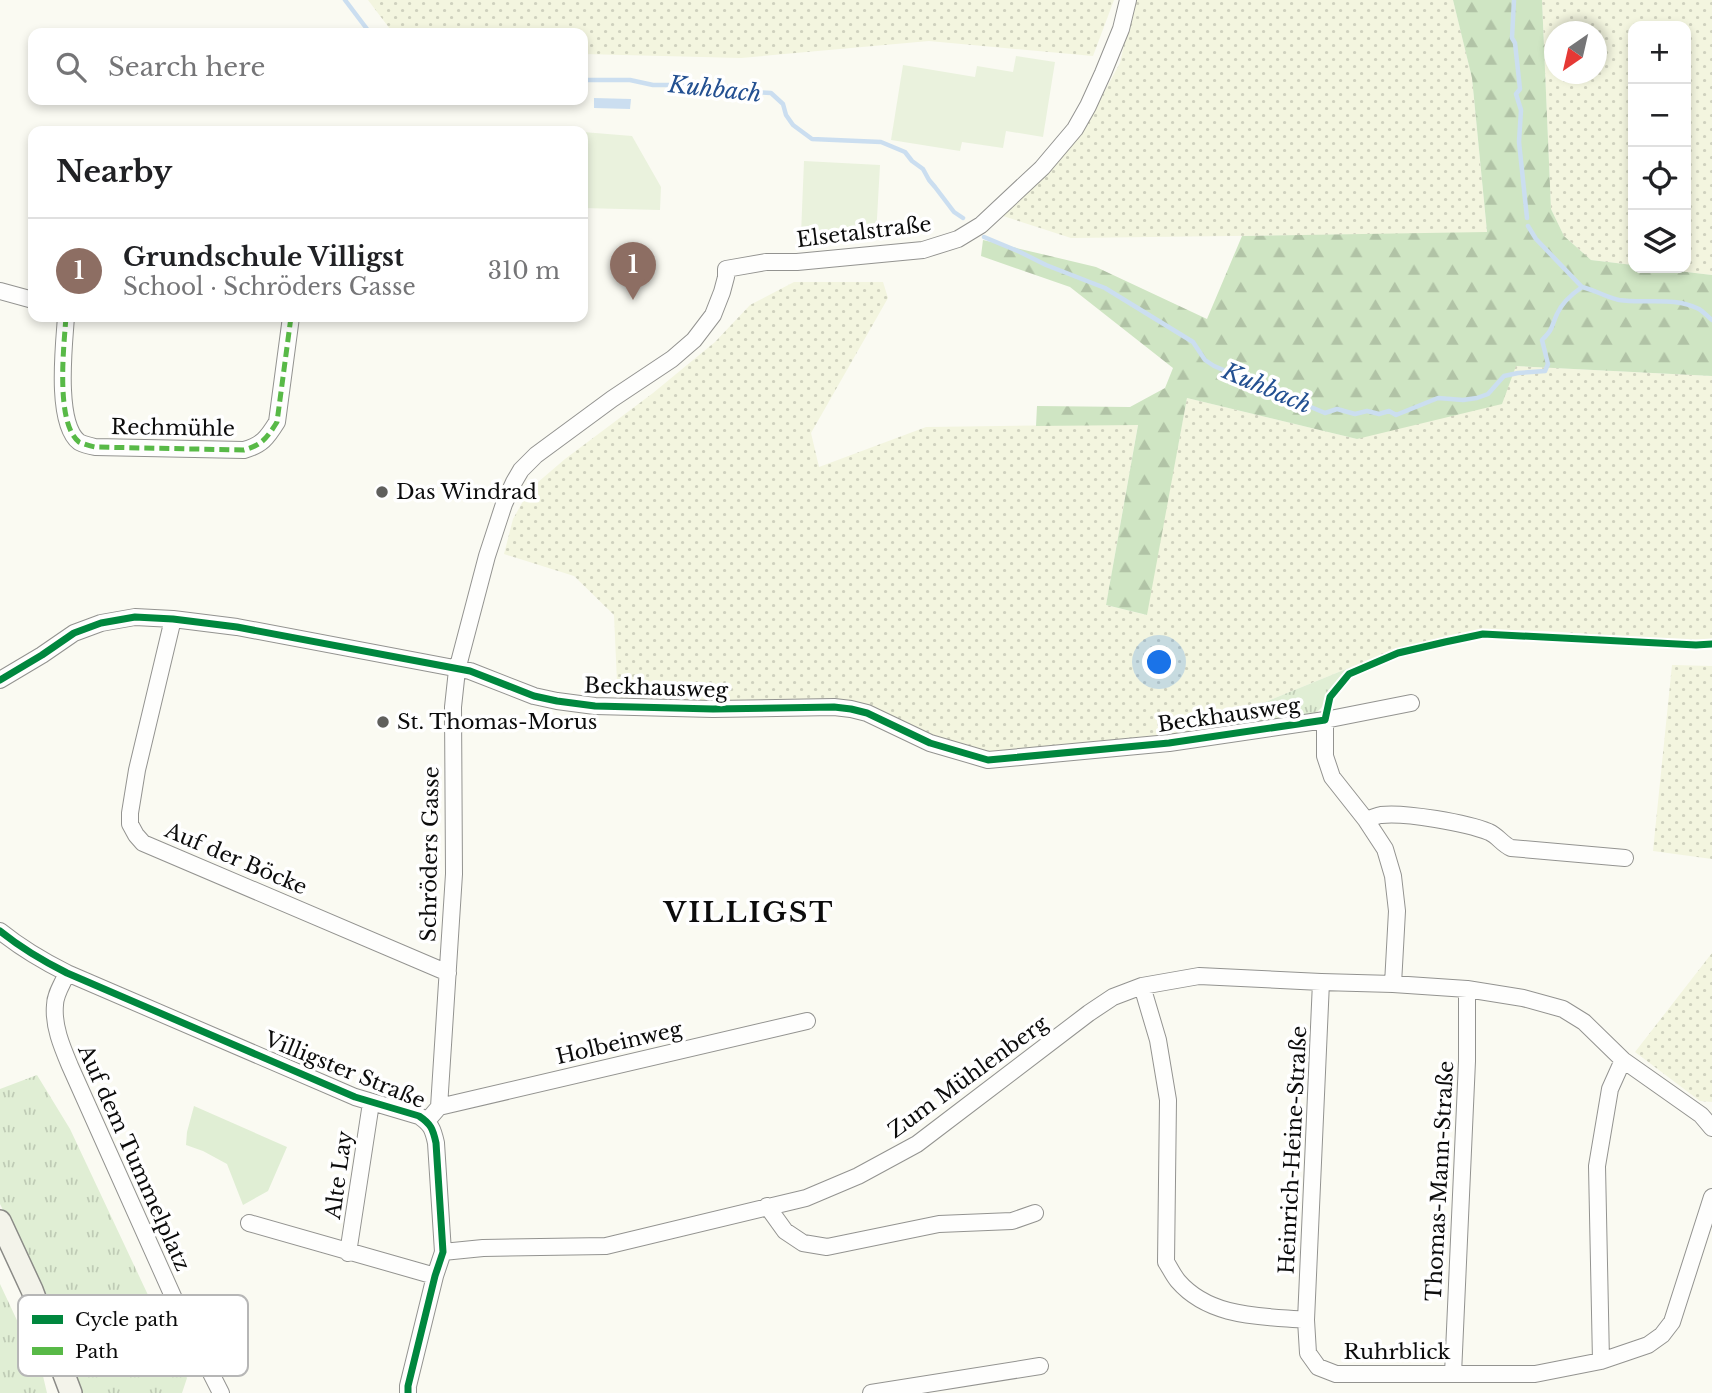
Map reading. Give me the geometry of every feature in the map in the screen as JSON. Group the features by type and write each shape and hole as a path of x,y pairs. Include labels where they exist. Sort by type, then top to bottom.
{"main road":[{"path":"0,1220 34,1295"},
{"path":"65,1376 71,1393"}],"street":[{"name":"Elsetalstraße","path":"726,269 766,262 797,262 923,250 958,239 981,225 1042,168 1075,129 1103,73 1121,29 1128,0"},
{"name":"Schröders Gasse","path":"439,1107 454,874 453,707 457,670 490,545 504,504 521,470 536,455 612,398 672,359 694,340 713,315 722,292 726,269"},
{"path":"0,291 28,299"},
{"name":"Rechmühle","path":"66,322 63,385 65,414 72,432 80,442 95,447 244,450 258,446 268,437 277,422 290,322"},
{"name":"Beckhausweg","path":"0,680 74,633 102,623 135,617 237,627 470,671 534,695 595,706 850,709 867,713 930,743 988,760 1169,743 1325,720 1411,703"},
{"name":"Auf der Böcke","path":"173,619 137,770 130,813 136,835 144,843 448,973"},
{"name":"Beckhausweg","path":"1325,720 1325,756 1332,777 1366,820"},
{"path":"1393,984 1397,911 1393,876 1385,849 1366,820 1391,815 1436,820 1462,824 1493,834 1511,848 1625,858"},
{"name":"Villigster Straße","path":"0,931 43,961 67,973 370,1103 419,1115 427,1121 433,1129 436,1143 443,1252 408,1393"},
{"name":"Auf dem Tummelplatz","path":"67,973 54,1006 58,1037 172,1295"},
{"name":"Zum Mühlenberg","path":"443,1252 483,1248 606,1246 806,1198 858,1176 916,1144 1089,1013 1113,998 1142,986 1199,976 1468,989 1523,998 1563,1009 1584,1022 1623,1060 1701,1115 1712,1128"},
{"name":"Heinrich-Heine-Straße","path":"1306,1320 1321,982"},
{"path":"1142,986 1158,1040 1168,1100 1166,1262 1177,1280 1194,1296 1214,1307 1240,1314 1306,1320"},
{"name":"Thomas-Mann-Straße","path":"1453,1374 1468,989"},
{"name":"Holbeinweg","path":"439,1107 807,1021"},
{"path":"1601,1361 1597,1166 1610,1089 1623,1060"},
{"name":"Alte Lay","path":"348,1253 370,1103"},
{"path":"427,1121 439,1107"},
{"path":"1709,1216 1712,1197"},
{"path":"767,1206 785,1231 803,1243 827,1247 939,1224 1012,1221 1034,1213"},
{"name":"Ruhrblick","path":"1306,1320 1308,1353 1318,1367 1336,1374 1535,1374 1601,1361 1648,1345 1662,1335 1672,1322 1709,1216"},
{"name":"Alte Lay","path":"249,1223 435,1276"},
{"path":"871,1393 1040,1366"},
{"name":"Auf dem Tummelplatz","path":"212,1376 220,1393"}],"green space":[{"path":"368,0 1114,0 1093,56 929,41 741,58 588,54 588,28 389,28"},
{"path":"1134,0 1453,0 1472,78 1487,233 1071,238 1003,216 1083,131 1120,63"},
{"path":"1453,0 1542,0 1551,209 1564,236 1591,260 1628,264 1628,273 1712,275 1712,376 1516,366 1502,404 1357,439 1187,398 1147,615 1106,605 1138,425 1036,426 1037,406 1130,407 1165,388 1173,368 1070,287 981,256 983,240 1096,267 1207,319 1242,236 1487,232 1472,78"},
{"path":"1542,0 1712,0 1712,275 1691,273 1691,21 1628,21 1628,264 1591,260 1564,236 1551,209 1546,84 1607,84 1607,21 1544,21 1544,46"},
{"path":"1016,56 1055,62 1043,137 1006,131 1003,148 962,142 960,151 891,140 903,65 975,77 977,66 1013,72"},
{"path":"588,132 632,136 661,187 660,210 588,208"},
{"path":"804,161 880,165 876,236 801,234"},
{"path":"794,282 883,282 888,298 811,433 819,467 926,427 1138,424 1106,605 1146,615 1187,398 1357,439 1516,366 1712,376 1712,641 1548,631 1497,630 1467,633 1397,651 1351,667 1188,736 1009,755 957,749 864,708 618,704 614,615 574,576 504,554 513,519 530,489 565,459 715,342 750,305"},
{"path":"1672,665 1712,666 1712,859 1653,851"},
{"path":"1351,667 1332,688 1322,707 1313,716 1188,736 1209,725"},
{"path":"1712,953 1712,1102 1700,1101 1635,1052"},
{"path":"37,1075 70,1129 148,1295 41,1295 0,1204 0,1089"},
{"path":"194,1106 287,1147 268,1191 243,1205 227,1164 186,1145"},
{"path":"0,1284 18,1323 18,1376 43,1376 47,1393 0,1393"},
{"path":"74,1376 187,1378 182,1393 81,1393"}],"water":[{"path":"594,98 631,99 630,109 594,108"}],"waterway":[{"name":"Kuhbach","path":"345,0 366,28"},
{"path":"1514,0 1512,38 1515,43 1520,89 1516,94 1521,110 1519,142 1527,218"},
{"name":"Kuhbach","path":"588,80 630,80 653,85 716,85 771,93 783,104 793,125 812,139 881,142 905,152 923,169 954,212 963,218"},
{"path":"1528,226 1536,239 1582,287"},
{"name":"Kuhbach","path":"984,237 1105,288 1193,342 1205,360 1214,366 1325,413 1337,409 1355,414 1367,411 1379,414 1389,411 1396,415 1438,398 1477,398 1488,394 1504,376 1545,371 1548,364 1542,340 1562,306 1582,287 1619,300 1670,301 1689,305 1701,310 1712,320"}],"marked path":[{"path":"66,322 64,401 71,432 79,442 95,447 244,450 264,440 277,422 290,322"}],"cycle path":[{"path":"0,680 74,633 101,623 135,617 173,619 237,627 470,671 534,696 557,701 595,706 851,709 867,713 930,743 988,760 1169,743 1325,720 1330,697 1349,674 1398,653 1483,634 1712,644"},
{"path":"0,931 32,954 67,973 355,1097 419,1116 429,1124 436,1143 443,1252 408,1393"}],"place":[{"name":"Grundschule Villigst","path":"633,300"},
{"name":"Das Windrad","path":"382,492"},
{"name":"St. Thomas-Morus","path":"383,722"}],"district":[{"name":"VILLIGST","path":"749,912"}]}
